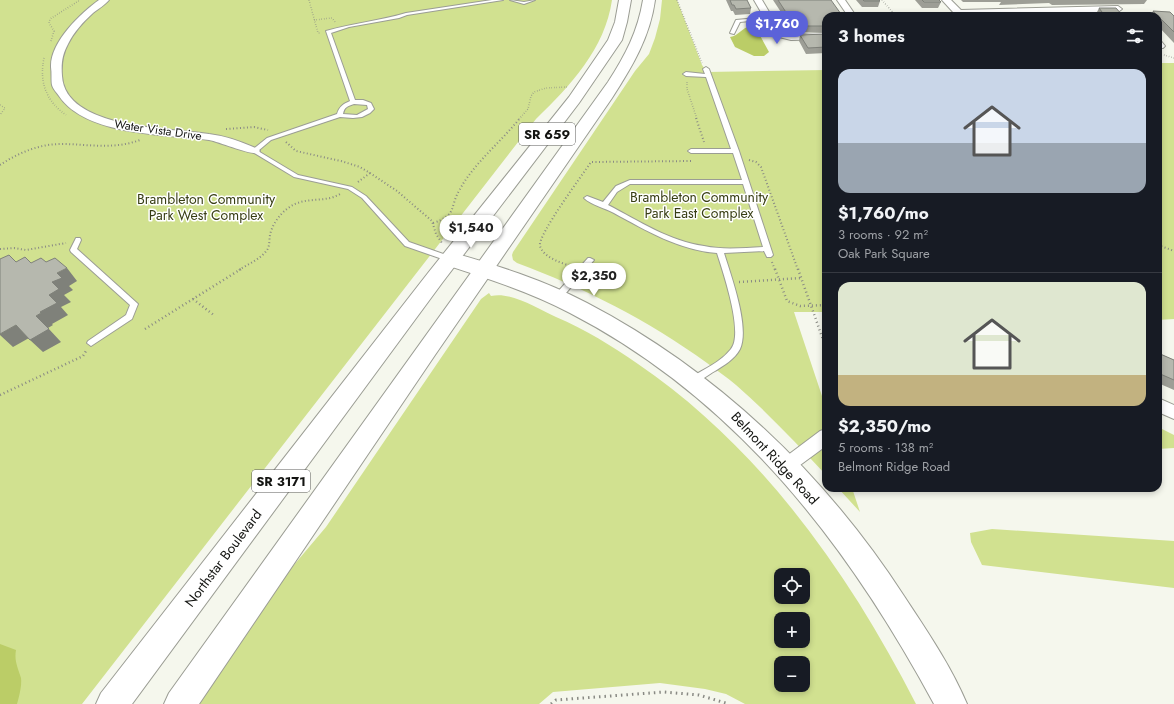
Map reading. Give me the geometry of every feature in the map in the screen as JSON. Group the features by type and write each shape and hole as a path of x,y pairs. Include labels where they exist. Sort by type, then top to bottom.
{"main road":[{"name":"SR 659","path":"450,259 598,67 614,40 621,22 625,0"},
{"name":"SR 659","path":"483,270 554,172 625,66 646,21 649,0"},
{"name":"Belmont Ridge Road","path":"450,259 557,298 627,334 661,356 730,410 786,466 845,537 877,580 914,640 950,704"},
{"name":"Northstar Boulevard","path":"112,704 450,259"},
{"name":"SR 3171","path":"180,704 483,270"}],"street":[{"name":"Water Vista Drive","path":"105,0 76,25 62,46 56,64 55,78 65,98 84,112 110,124 150,132 220,140 239,144 254,151"},
{"path":"758,0 776,32 782,36 791,38 822,36"},
{"path":"841,0 849,12"},
{"path":"946,0 953,12"},
{"path":"1018,12 1121,10 1107,0"},
{"path":"1031,4 1039,11"},
{"path":"1162,407 1174,412"},
{"path":"786,466 822,439"}],"lane":[{"path":"353,102 328,32 406,14 501,0"},
{"path":"512,0 524,3 533,0"},
{"path":"731,21 768,18"},
{"path":"732,33 738,21"},
{"path":"587,198 677,242 704,249 768,252 736,151 704,67"},
{"path":"687,76 708,76"},
{"path":"340,115 340,110 345,105 353,102 363,102 369,104 371,109 367,114 358,117 340,115 269,139 254,151 296,176 350,188 364,197 407,244 450,259"},
{"path":"691,151 736,151"},
{"path":"604,206 608,198 626,183 630,182 746,182"},
{"path":"78,240 73,250 134,304 129,317 91,343"},
{"path":"693,380 726,359 738,344 740,329 720,250"},
{"path":"557,298 590,260"}],"path":[{"path":"309,0 318,33 328,32"},
{"path":"677,0 704,67"},
{"path":"882,0 892,12"},
{"path":"314,20 332,18 341,28"},
{"path":"687,76 687,89 706,148"},
{"path":"433,223 444,220 449,216 461,187 521,118 528,108 531,96 535,92 544,88 564,87 570,85"},
{"path":"0,105 5,108 0,115"},
{"path":"0,165 26,151 47,145 60,144 98,147 133,144 141,140"},
{"path":"745,161 756,162 761,167 822,337"},
{"path":"145,329 261,256 268,249 271,231 285,210 296,203 307,200 334,198 370,173"},
{"path":"0,249 14,248 26,250 78,240"},
{"path":"1162,246 1174,251"},
{"path":"768,252 787,301 795,305 822,305"},
{"path":"729,282 801,278"},
{"path":"193,299 216,316"},
{"path":"0,394 83,356 91,343"},
{"path":"551,704 556,700 664,692 699,695 729,704"}],"green space":[{"name":"Brambleton Community Park West Complex","path":"0,0 612,0 602,35 584,66 573,80 536,119 82,704 0,704"},
{"name":"Brambleton Community Park East Complex","path":"662,0 677,0 702,65 707,72 822,70 822,312 794,312 822,396 822,471 748,396 729,379 685,347 615,306 567,283 513,260 513,252 635,71 649,54 660,19"},
{"path":"1162,63 1174,63 1174,319 1162,320"},
{"path":"489,293 491,296 499,295 516,298 588,332 608,344 683,397 724,434 762,474 798,516 831,561 862,607 916,704 745,704 726,694 705,689 660,683 553,692 539,704 194,704 277,585 326,527 481,299"},
{"path":"1162,429 1174,435 1174,448 1162,449"},
{"path":"842,492 853,492 860,512"},
{"path":"992,529 1174,541 1174,588 982,565 971,542 970,533"}],"shaded area":[{"path":"751,26 757,30 769,52 764,56 754,56 735,47 730,37"},
{"path":"0,644 16,650 16,661 21,678 17,704 0,704"}],"building":[{"path":"730,0 747,0 751,8 736,9"},
{"path":"778,0 831,0 840,12 822,12 822,26 795,26"},
{"path":"863,0 879,0 880,1 864,1"},
{"path":"922,0 939,0 941,2 924,2"},
{"path":"1099,8 1116,8 1120,12 1102,12"},
{"path":"1153,11 1170,12 1174,16 1174,32 1162,20 1162,12"},
{"path":"822,34 822,47 808,48 800,35"},
{"path":"9,255 16,262 25,257 31,263 41,258 46,262 55,258 67,268 57,273 62,278 52,282 59,289 49,295 57,303 40,312 41,313 36,316 49,329 30,340 16,325 0,334 0,259"},
{"path":"1162,355 1174,360 1174,380 1162,375"}]}
